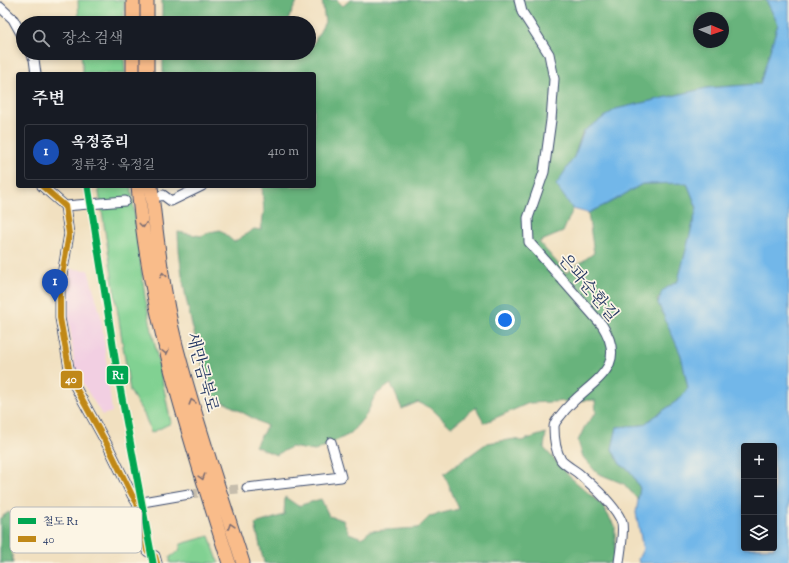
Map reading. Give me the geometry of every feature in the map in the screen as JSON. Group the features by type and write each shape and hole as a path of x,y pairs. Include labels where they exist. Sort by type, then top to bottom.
{"highway":[{"path":"133,0 133,16"},
{"path":"147,0 147,16"},
{"path":"133,60 133,72"},
{"path":"147,60 147,72"},
{"name":"새만금북로","path":"138,188 147,257 166,352 186,426 229,563"},
{"name":"새만금북로","path":"151,188 157,245 176,344 198,421 243,563"}],"street":[{"name":"은파순환길","path":"519,0 522,12 549,54 554,79 551,120 544,172 528,218 529,242 602,325 609,336 612,347 612,358 608,367 598,380 571,402 554,424 554,441 562,460 611,506 622,524 619,563"},
{"path":"0,7 13,18 16,23"},
{"path":"34,60 36,72"},
{"path":"44,188 65,206 68,234 60,287 60,318 71,379 109,448 138,507"},
{"path":"160,196 163,195 171,200 198,188"},
{"path":"65,206 125,200"},
{"path":"247,488 341,477 331,442"},
{"path":"137,503 189,494"},
{"path":"142,527 147,551 155,556 156,563"}],"shaded area":[{"path":"70,269 88,270 101,316 112,412 102,415 75,371 66,295"}],"green space":[{"path":"78,0 124,0 124,16 79,16"},
{"path":"162,0 298,0 290,16 162,16"},
{"path":"322,0 337,0 343,6 350,0 766,0 778,24 760,84 707,88 616,109 582,133 574,157 557,185 573,209 563,232 539,242 566,273 594,253 588,213 613,201 642,184 687,183 697,208 678,281 668,287 657,300 681,355 688,388 681,398 643,425 617,427 612,449 620,464 630,471 640,488 638,500 624,484 597,473 583,457 578,441 585,426 596,413 595,400 529,403 484,423 476,407 451,427 432,409 418,402 402,409 391,384 375,395 367,414 350,434 315,451 291,447 276,455 255,446 267,426 211,395 194,335 185,294 179,253 178,232 201,236 220,230 234,242 254,229 261,230 264,212 262,188 316,188 316,72 163,72 163,60 316,60 316,39 325,22"},
{"path":"82,60 124,60 125,72 83,72"},
{"path":"98,188 131,188 145,297 171,423 151,433 145,416 130,391"},
{"path":"546,433 544,448 569,476 602,505 615,527 615,563 264,563 255,524 284,515 285,497 298,506 321,499 329,516 343,520 349,533 362,538 370,531 418,528 430,516 459,509 444,474 487,443 515,439 521,441"},
{"path":"9,512 10,513 10,553 12,553 13,563 0,563 0,518"},
{"path":"209,536 219,563 170,563 170,557 179,551 181,544"}],"water":[{"path":"766,0 789,0 789,560 787,563 639,563 638,559 643,549 636,513 640,488 630,471 620,464 612,449 617,427 643,425 681,398 688,388 681,355 658,303 662,291 678,281 697,208 687,183 642,184 613,201 588,213 573,209 556,185 574,157 584,131 616,109 707,88 760,84 778,24"}],"tunnel":[{"path":"189,494 247,488"}],"rail line":[{"name":"R1","path":"88,188 118,377 153,563"}],"transit line":[{"name":"40","path":"44,188 65,206 69,234 60,287 60,318 71,379 109,448 138,507"},
{"name":"40","path":"142,527 147,551 155,556 157,563"}],"place":[{"name":"옥정중리","path":"55,302"}]}
